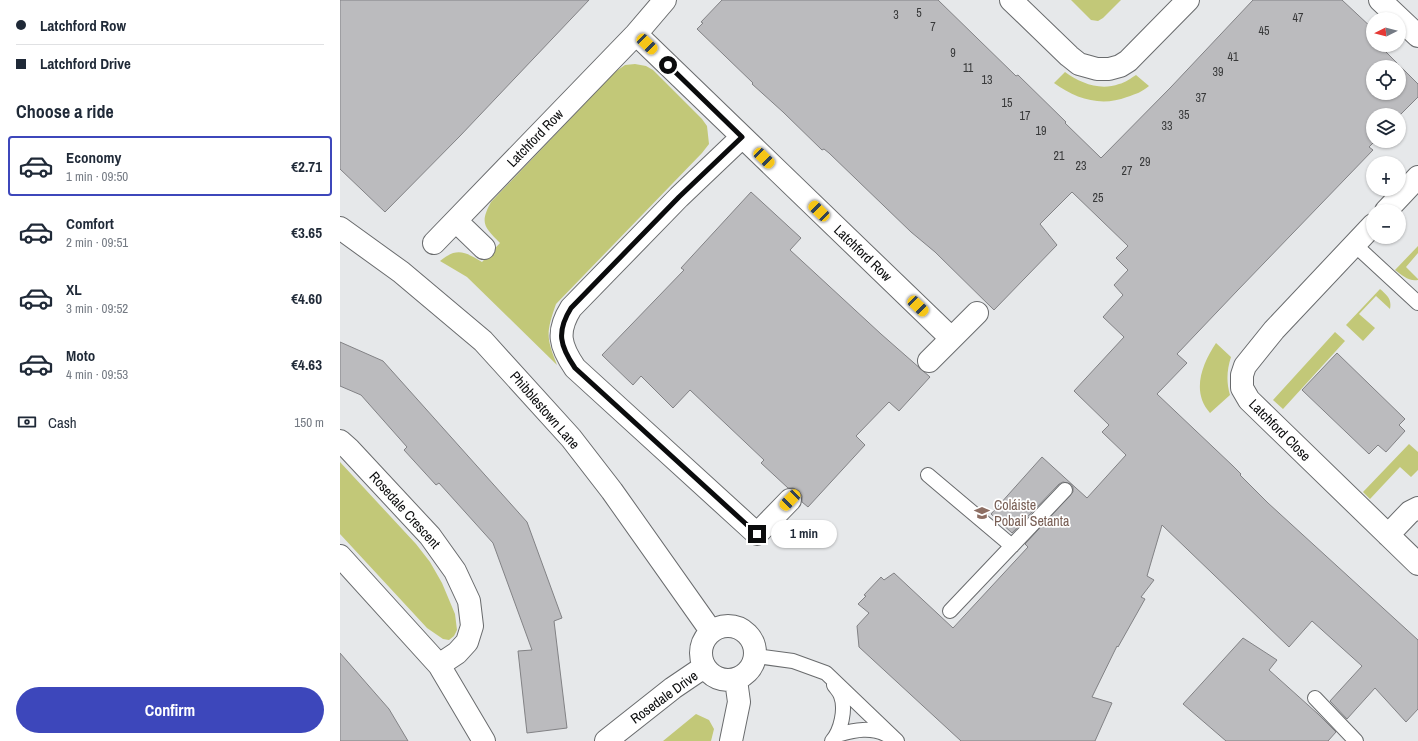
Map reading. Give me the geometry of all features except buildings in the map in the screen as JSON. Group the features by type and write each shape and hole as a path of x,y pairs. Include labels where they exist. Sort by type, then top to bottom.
{"street":[{"name":"Latchford Row","path":"434,243 636,34 665,0"},
{"path":"1011,0 1079,64 1098,69 1109,69 1128,61 1188,0"},
{"path":"1380,0 1418,36"},
{"name":"Latchford Row","path":"636,34 951,338"},
{"path":"742,137 679,197 571,308 562,329 561,340 566,355 575,368 757,534 790,500"},
{"path":"1393,204 1418,178"},
{"path":"456,221 484,248"},
{"name":"Phibblestown Lane","path":"340,228 401,272 489,346 571,438 612,491 711,631"},
{"name":"Latchford Close","path":"1366,232 1274,330 1245,366 1242,374 1242,388 1249,400 1418,564"},
{"path":"929,361 977,313"},
{"name":"Rosedale Crescent","path":"340,441 430,536 455,571 469,601 472,626 467,642 457,653 439,665"},
{"path":"1388,535 1410,512 1418,508"},
{"path":"340,556 439,665 484,741"},
{"path":"728,625 745,631 751,638 755,647 756,656 754,664 743,676 736,680 718,679 710,674 704,667 702,660 702,644 711,631 728,625"},
{"name":"Rosedale Drive","path":"606,741 673,688 704,667"},
{"path":"731,741 739,702 736,680"}],"lane":[{"path":"1354,245 1418,303"},
{"path":"928,474 1012,546"},
{"path":"950,611 1065,490"},
{"path":"756,656 793,661 826,673 896,740"},
{"path":"826,673 842,696 843,713 835,738"},
{"path":"1315,698 1356,741"},
{"path":"835,738 849,731 870,729 883,732 896,740"}],"green space":[{"path":"1071,0 1121,0 1098,21 1091,20"},
{"path":"635,64 646,66 653,70 702,119 707,126 709,144 556,304 550,322 549,341 557,365 467,277 440,261 451,254 461,252 482,262 500,243 485,225 485,215 491,202 615,72 625,65"},
{"path":"1065,72 1077,80 1090,85 1105,87 1126,82 1136,75 1149,86 1139,93 1117,100 1089,100 1062,89 1054,83"},
{"path":"1418,246 1418,253 1406,267 1418,279 1412,280 1406,278 1395,270"},
{"path":"1380,289 1390,300 1390,309 1376,296 1359,314 1375,328 1363,341 1346,325"},
{"path":"1335,332 1345,341 1283,409 1273,400"},
{"path":"1216,343 1231,357 1228,376 1230,395 1210,413 1204,405 1200,387 1206,360"},
{"path":"1409,444 1418,452 1418,470 1411,477 1400,467 1370,499 1363,492"},
{"path":"340,462 416,544 430,562 442,583 455,614 457,630 454,636 449,640 443,639 427,628 340,534"},
{"path":"696,714 709,720 714,729 711,741 663,741"}],"place":[{"name":"Coláiste Pobail Setanta","path":"982,513"}],"route":[{"path":"668,65 742,137 679,197 571,308 562,329 561,340 566,355 575,368 757,534"}]}
